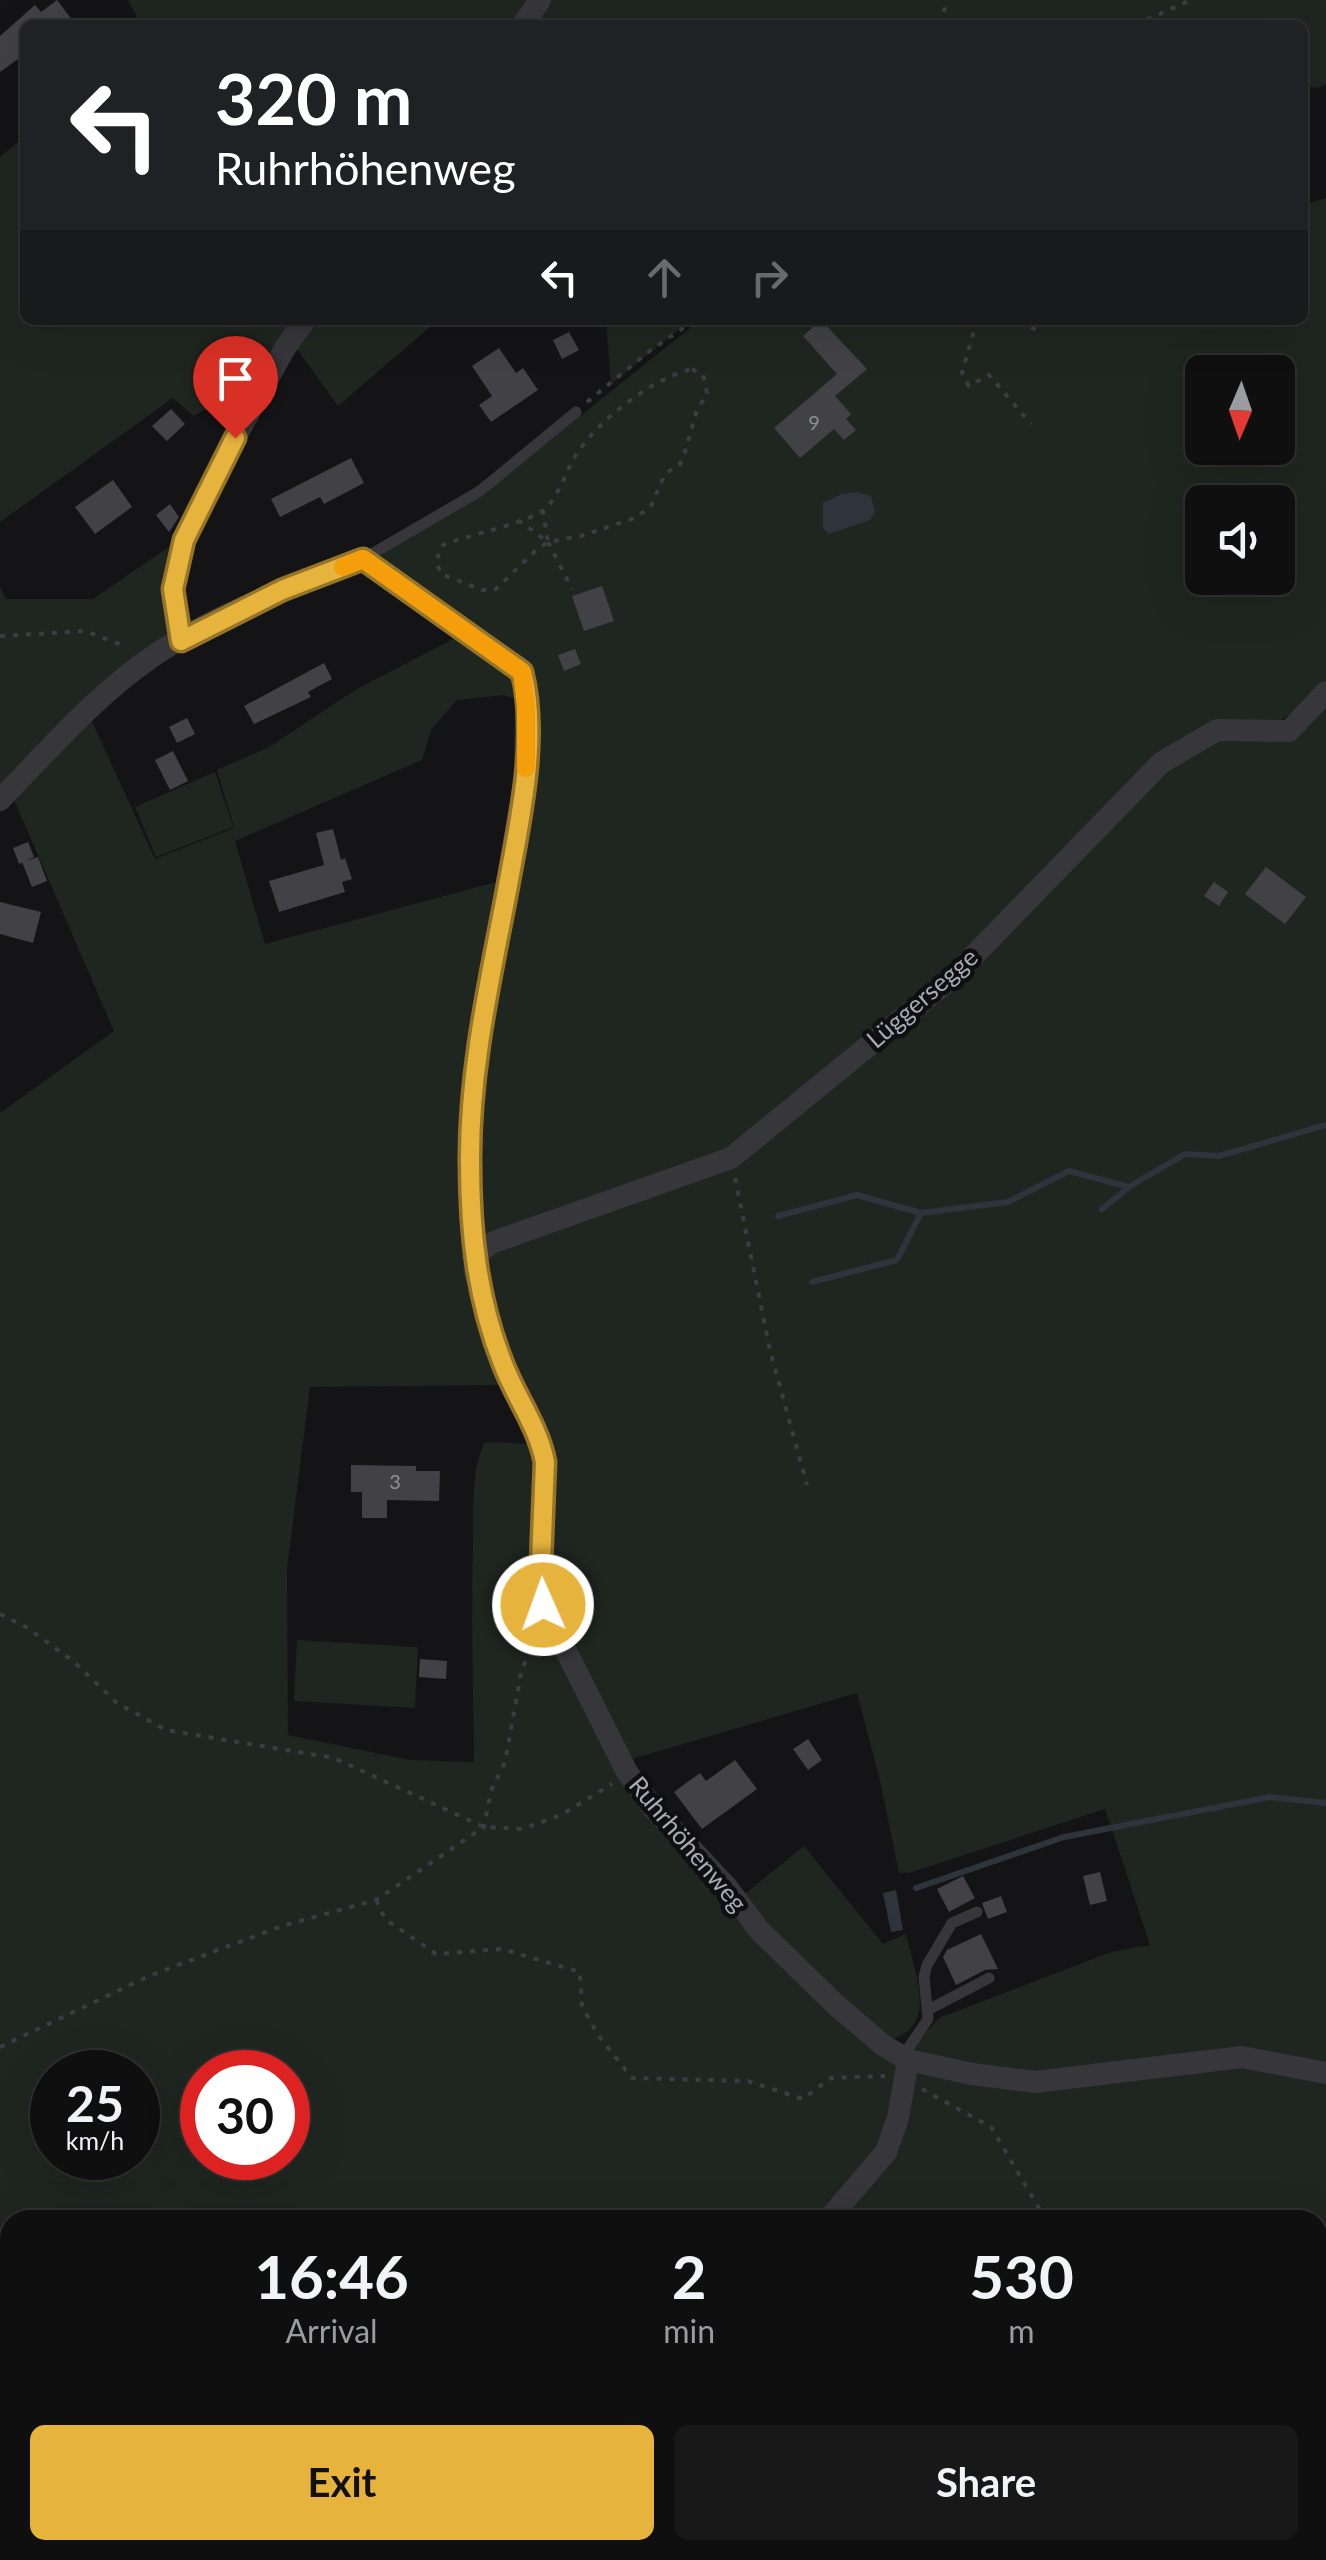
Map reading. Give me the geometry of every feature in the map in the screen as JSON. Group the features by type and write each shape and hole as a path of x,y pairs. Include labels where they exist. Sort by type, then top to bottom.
{"street":[{"path":"181,641 173,589 184,540 244,422 302,325"},
{"path":"0,800 92,706 152,657 282,590 363,559"},
{"name":"Ruhrhöhenweg","path":"363,559 518,668 524,679 523,793 476,1062 470,1160 473,1258 502,1363 541,1443 545,1462 540,1589 553,1628 627,1772 654,1809 727,1887 758,1930 905,2065 1036,2082 1242,2057 1326,2073"},
{"name":"Lüggersegge","path":"473,1258 492,1243 731,1158 954,976 1160,763 1217,730 1289,731 1326,692"},
{"path":"837,2210 886,2152 905,2065"}],"lane":[{"path":"363,559 480,491 576,412"},
{"path":"905,2065 928,2019 924,1977 927,1965 952,1922 977,1912"},
{"path":"928,2010 989,1978"}],"path":[{"path":"1146,20 1191,0"},
{"path":"576,412 688,325"},
{"path":"976,325 962,373 969,386 989,375 1031,424"},
{"path":"692,369 703,375 706,393 685,452 680,464 665,474 650,508 632,519 548,542 496,589 482,590 442,574 436,561 443,545 543,511 563,484 576,455 598,427 666,376 692,369"},
{"path":"543,511 548,542 572,589"},
{"path":"518,520 548,542"},
{"path":"0,636 84,632 152,657"},
{"path":"731,1158 770,1350 806,1484"},
{"path":"0,1614 26,1626 73,1661 117,1704 166,1730 334,1758 484,1827 522,1829 561,1815 627,1772"},
{"path":"0,2047 149,1976 282,1926 376,1900 484,1827 491,1791 505,1762 522,1668 535,1643 553,1628"},
{"path":"376,1900 386,1919 436,1954 502,1950 580,1972 582,2006 598,2035 632,2078 748,2080 802,2099 831,2078 874,2075 905,2065 991,2127 1040,2210"}],"shaded area":[{"path":"128,0 534,0 520,20 138,20"},
{"path":"543,0 1326,0 1326,84 1308,87 1308,20 530,20"},
{"path":"20,140 20,325 298,325 265,374 194,416 173,398 0,522 0,157"},
{"path":"1326,198 1326,688 1277,723 1213,725 1159,761 1067,853 1069,858 1162,765 1221,732 1279,735 1326,694 1326,2210 0,2210 0,1113 114,1031 12,795 89,715 155,859 234,828 217,770 269,747 357,689 461,635 517,671 523,701 503,695 457,700 431,730 422,760 235,841 265,944 504,880 471,1061 466,1160 467,1258 501,1385 310,1387 287,1569 288,1735 410,1760 474,1762 472,1569 477,1466 485,1442 533,1444 539,1459 536,1592 625,1775 757,1932 882,2047 908,2062 931,2069 1035,2085 1243,2062 1300,2073 1304,2063 1241,2051 1034,2080 973,2072 905,2056 939,2018 1111,1952 1150,1945 1105,1809 899,1873 857,1693 625,1761 543,1591 548,1456 536,1421 518,1394 506,1365 478,1266 474,1161 480,1062 531,767 531,699 521,666 386,572 374,557 483,494 694,325 1308,325 1308,203"},
{"path":"305,325 432,325 338,406 292,342"},
{"path":"606,325 685,325 611,384"},
{"path":"857,492 871,496 875,511 870,520 829,534 823,528 823,503"},
{"path":"179,540 176,641 0,795 0,587 6,599 93,599"},
{"path":"215,772 233,827 156,857 135,807"},
{"path":"297,1640 418,1647 415,1708 294,1701"},
{"path":"804,1846 883,1944 906,1934 920,1998 919,2013 902,2035 884,2040 741,1897"},
{"path":"896,1890 903,1930 891,1932 883,1893"}],"building":[{"path":"57,0 72,20 20,20 20,58 0,72 0,36 35,5 41,12"},
{"path":"815,325 826,325 867,369 835,396 851,414 846,419 856,430 844,440 834,429 800,458 774,428 837,374 803,336"},
{"path":"569,332 579,350 562,359 553,340"},
{"path":"499,348 516,373 523,368 538,390 491,422 479,405 492,396 472,366"},
{"path":"171,409 185,424 167,441 152,426"},
{"path":"351,458 364,483 324,504 320,497 280,517 271,499"},
{"path":"113,480 132,507 95,534 75,507"},
{"path":"170,504 179,517 169,532 156,515"},
{"path":"602,586 614,621 584,631 572,596"},
{"path":"575,649 581,664 564,671 558,655"},
{"path":"324,663 332,679 308,692 311,697 254,724 244,706"},
{"path":"187,718 195,734 177,743 169,727"},
{"path":"173,751 188,781 170,790 155,760"},
{"path":"333,829 341,860 345,858 352,879 342,882 345,892 279,912 269,881 324,865 316,833"},
{"path":"28,842 34,857 19,864 13,848"},
{"path":"38,857 47,881 32,887 22,862"},
{"path":"1266,867 1306,897 1285,924 1245,894"},
{"path":"1214,882 1228,892 1219,906 1204,896"},
{"path":"0,902 41,912 33,943 0,934"},
{"path":"351,1465 416,1466 416,1471 440,1471 439,1501 387,1500 387,1518 362,1518 362,1492 351,1492"},
{"path":"420,1659 447,1661 446,1679 419,1677"},
{"path":"808,1739 822,1760 808,1770 793,1749"},
{"path":"735,1760 757,1789 702,1829 674,1792 700,1773 706,1781"},
{"path":"1100,1872 1107,1901 1090,1905 1083,1876"},
{"path":"963,1876 975,1898 949,1912 937,1889"},
{"path":"1001,1896 1007,1912 988,1919 982,1903"},
{"path":"981,1934 998,1969 985,1970 956,1985 943,1957 947,1950"}],"waterway":[{"path":"778,1216 857,1195 921,1213 1008,1202 1069,1171 1129,1187 1185,1154 1219,1156 1326,1125"},
{"path":"1102,1209 1128,1188"},
{"path":"812,1282 897,1260 921,1213"},
{"path":"916,1888 1064,1837 1270,1797 1326,1803"}],"slow traffic":[{"path":"343,567 363,559 522,672 526,768"}],"route":[{"path":"235,438 184,540 173,589 181,641 282,590 363,559 518,668 524,679 525,777 476,1062 470,1160 476,1273 502,1363 541,1443 545,1462 540,1589 543,1605"}]}
